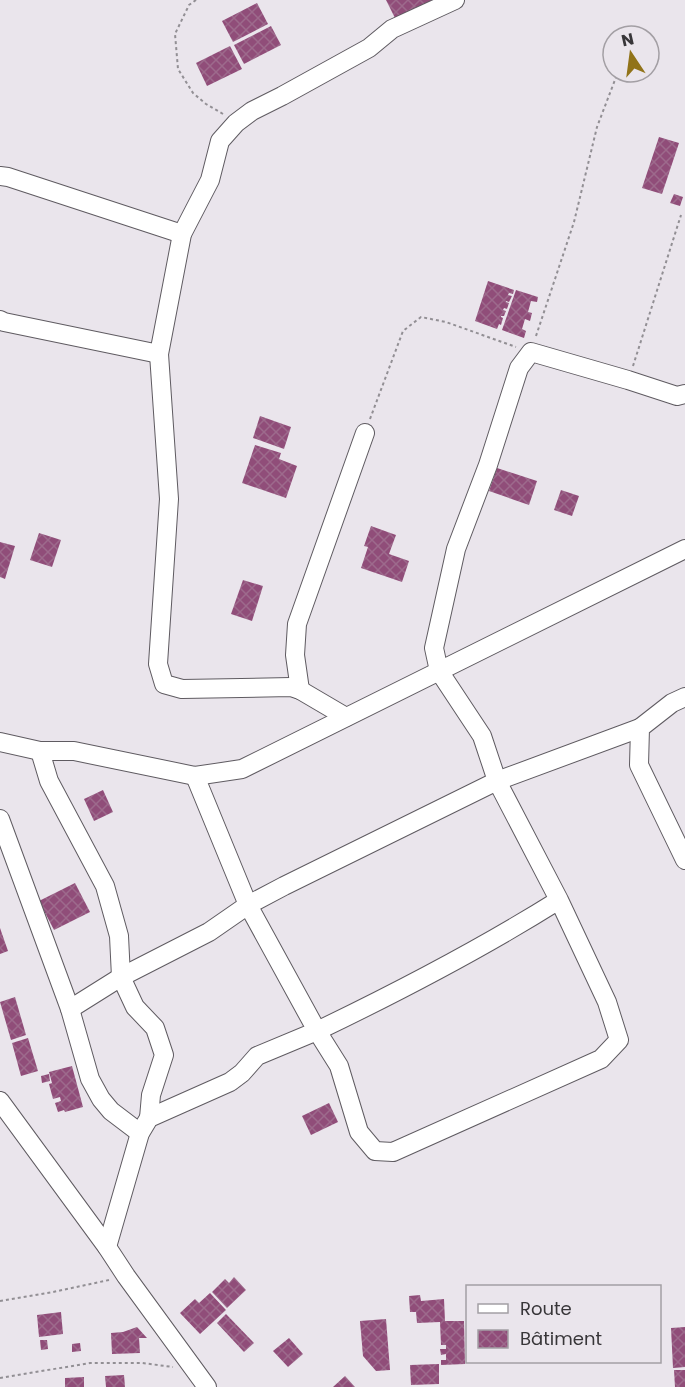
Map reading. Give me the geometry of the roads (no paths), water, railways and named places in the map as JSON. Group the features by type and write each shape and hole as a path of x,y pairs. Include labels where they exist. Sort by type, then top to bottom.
{"street":[{"path":"346,717 291,687 182,689 164,684 158,664 169,499 159,354 182,234 210,180 220,141 236,123 252,111 369,48 392,29 455,0"},
{"path":"0,176 182,234"},
{"path":"0,320 159,354"},
{"path":"195,776 248,905 317,1031 339,1066 359,1132 375,1151 393,1152 601,1059 620,1040 607,1002 559,900 497,781 482,736 439,671 434,648 456,549 488,465 519,368 531,352 677,396 685,394"},
{"path":"300,690 295,656 297,624 364,433"},
{"path":"0,742 40,751 74,751 195,776 242,769 685,549"},
{"path":"70,1009 121,977 209,932 248,905 284,886 497,781 640,728 672,703 685,697"},
{"path":"640,728 639,765 685,860"},
{"path":"40,751 49,781 105,886 119,936 121,977 135,1007 155,1028 164,1055 151,1095 145,1126 107,1247"},
{"path":"0,819 70,1009 90,1079 111,1111 145,1126"},
{"path":"145,1126 230,1082 242,1073 257,1056 370,1006 502,935 559,900"},
{"path":"0,1101 207,1387"}]}
